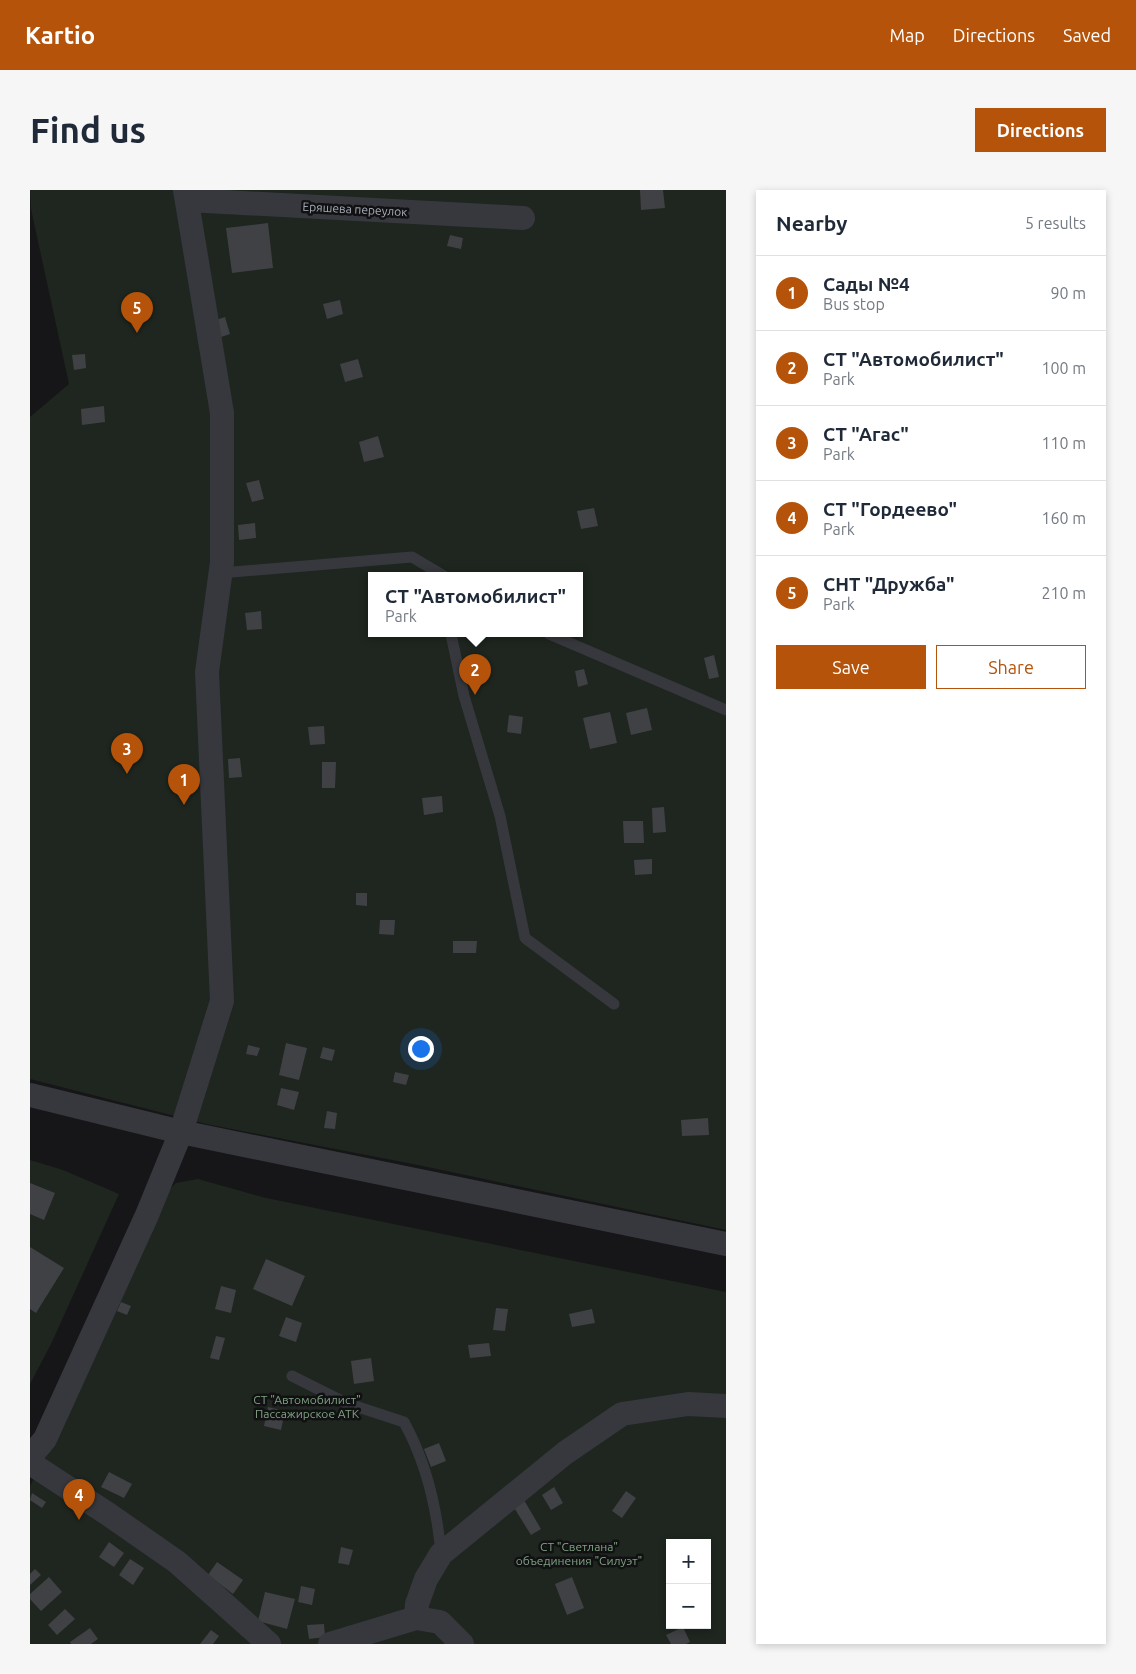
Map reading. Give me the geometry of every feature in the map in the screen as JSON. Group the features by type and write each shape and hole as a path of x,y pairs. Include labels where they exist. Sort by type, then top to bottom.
{"street":[{"name":"Еряшева переулок","path":"186,195 523,218"},
{"path":"30,1457 45,1439 147,1215 181,1132 222,1001 207,672 222,562 222,413 186,195"},
{"path":"30,1095 181,1132 726,1244"},
{"path":"416,1618 416,1604 426,1579 441,1554 565,1453 622,1414 688,1404 726,1406"},
{"path":"30,1463 177,1562 268,1644"},
{"path":"330,1644 416,1618 440,1622 462,1644"}],"lane":[{"path":"220,573 412,556 436,572"},
{"path":"452,637 464,696 500,816 525,938 614,1004"},
{"path":"555,637 726,710"},
{"path":"292,1376 346,1403 404,1422 412,1437 426,1478 438,1521 441,1554"}],"green space":[{"path":"30,190 726,190 726,1230 418,1165 206,1124 30,1079 30,417 69,384 31,209"},
{"path":"30,1160 63,1170 119,1194 51,1344 30,1384"},
{"name":"СТ \"Автомобилист\" Пассажирское АТК","path":"198,1179 266,1198 726,1292 726,1644 30,1644 30,1486 76,1398 165,1194 176,1183"}],"building":[{"path":"640,190 663,190 665,208 641,210"},
{"path":"268,223 273,268 232,273 226,228"},
{"path":"450,235 463,238 461,249 447,246"},
{"path":"340,300 343,314 327,319 323,304"},
{"path":"225,317 230,334 221,337 216,320"},
{"path":"85,354 86,368 74,370 72,355"},
{"path":"358,359 363,377 345,382 340,364"},
{"path":"104,406 105,422 82,425 81,409"},
{"path":"378,436 384,457 364,462 359,442"},
{"path":"259,480 264,499 252,502 246,483"},
{"path":"594,508 598,526 581,529 577,511"},
{"path":"255,523 256,538 239,540 238,525"},
{"path":"261,611 262,629 247,630 245,613"},
{"path":"714,655 719,677 709,679 704,658"},
{"path":"584,669 588,684 578,687 575,671"},
{"path":"647,708 652,730 631,735 626,713"},
{"path":"610,712 617,743 590,749 583,718"},
{"path":"509,715 523,717 521,734 507,732"},
{"path":"324,726 325,744 310,745 308,727"},
{"path":"240,758 242,777 229,778 228,759"},
{"path":"322,762 336,762 335,788 322,788"},
{"path":"442,796 443,812 424,815 422,798"},
{"path":"664,807 666,832 653,833 652,808"},
{"path":"623,821 643,821 644,843 624,843"},
{"path":"652,859 652,874 635,875 634,860"},
{"path":"356,893 367,893 367,906 356,905"},
{"path":"380,920 395,920 394,935 379,934"},
{"path":"453,941 477,941 476,953 453,953"},
{"path":"286,1043 307,1048 299,1080 279,1075"},
{"path":"248,1045 260,1048 257,1056 246,1054"},
{"path":"323,1047 335,1050 332,1061 320,1058"},
{"path":"395,1072 409,1075 406,1085 393,1082"},
{"path":"281,1088 299,1092 294,1110 277,1105"},
{"path":"327,1111 337,1113 335,1129 324,1128"},
{"path":"708,1118 709,1135 682,1136 681,1120"},
{"path":"30,1183 55,1193 44,1220 30,1214"},
{"path":"30,1247 64,1268 36,1313 30,1309"},
{"path":"266,1259 305,1276 292,1306 253,1289"},
{"path":"221,1286 236,1290 231,1313 215,1309"},
{"path":"121,1302 131,1306 127,1315 117,1311"},
{"path":"496,1308 508,1309 505,1331 493,1330"},
{"path":"592,1309 595,1323 572,1327 569,1314"},
{"path":"286,1317 302,1323 296,1342 279,1336"},
{"path":"216,1336 225,1338 219,1360 210,1358"},
{"path":"489,1343 491,1356 470,1358 468,1345"},
{"path":"371,1358 374,1381 354,1384 351,1361"},
{"path":"268,1407 285,1411 281,1430 264,1426"},
{"path":"439,1443 446,1461 431,1467 424,1449"},
{"path":"109,1472 132,1484 124,1498 101,1487"},
{"path":"554,1487 563,1503 551,1510 542,1495"},
{"path":"626,1491 636,1498 622,1518 612,1511"},
{"path":"32,1493 46,1502 42,1508 30,1500"},
{"path":"524,1500 541,1529 531,1535 513,1506"},
{"path":"109,1542 124,1553 114,1567 99,1557"},
{"path":"341,1547 353,1550 349,1565 338,1563"},
{"path":"130,1559 144,1568 133,1585 119,1575"},
{"path":"217,1562 243,1580 233,1594 208,1575"},
{"path":"35,1569 41,1575 30,1585 30,1574"},
{"path":"49,1577 62,1592 41,1611 30,1599 30,1594"},
{"path":"572,1577 584,1608 567,1615 555,1584"},
{"path":"301,1586 315,1589 312,1605 298,1602"},
{"path":"265,1592 295,1599 287,1629 258,1621"},
{"path":"65,1609 75,1619 57,1635 48,1625"},
{"path":"324,1624 325,1637 309,1639 307,1625"},
{"path":"90,1628 98,1639 91,1644 71,1644 70,1642"},
{"path":"679,1629 684,1629 690,1642 686,1644 671,1644 666,1635"},
{"path":"211,1630 219,1636 213,1644 200,1644"}],"place":[{"name":"СНТ \"Дружба\"","path":"137,333"},
{"name":"СТ \"Автомобилист\"","path":"475,695"},
{"name":"СТ \"Агас\"","path":"127,774"},
{"name":"Сады №4","path":"184,805"},
{"name":"СТ \"Гордеево\"","path":"79,1520"}],"park label":[{"name":"СТ \"Светлана\" объединения \"Силуэт\"","path":"579,1553"}]}
